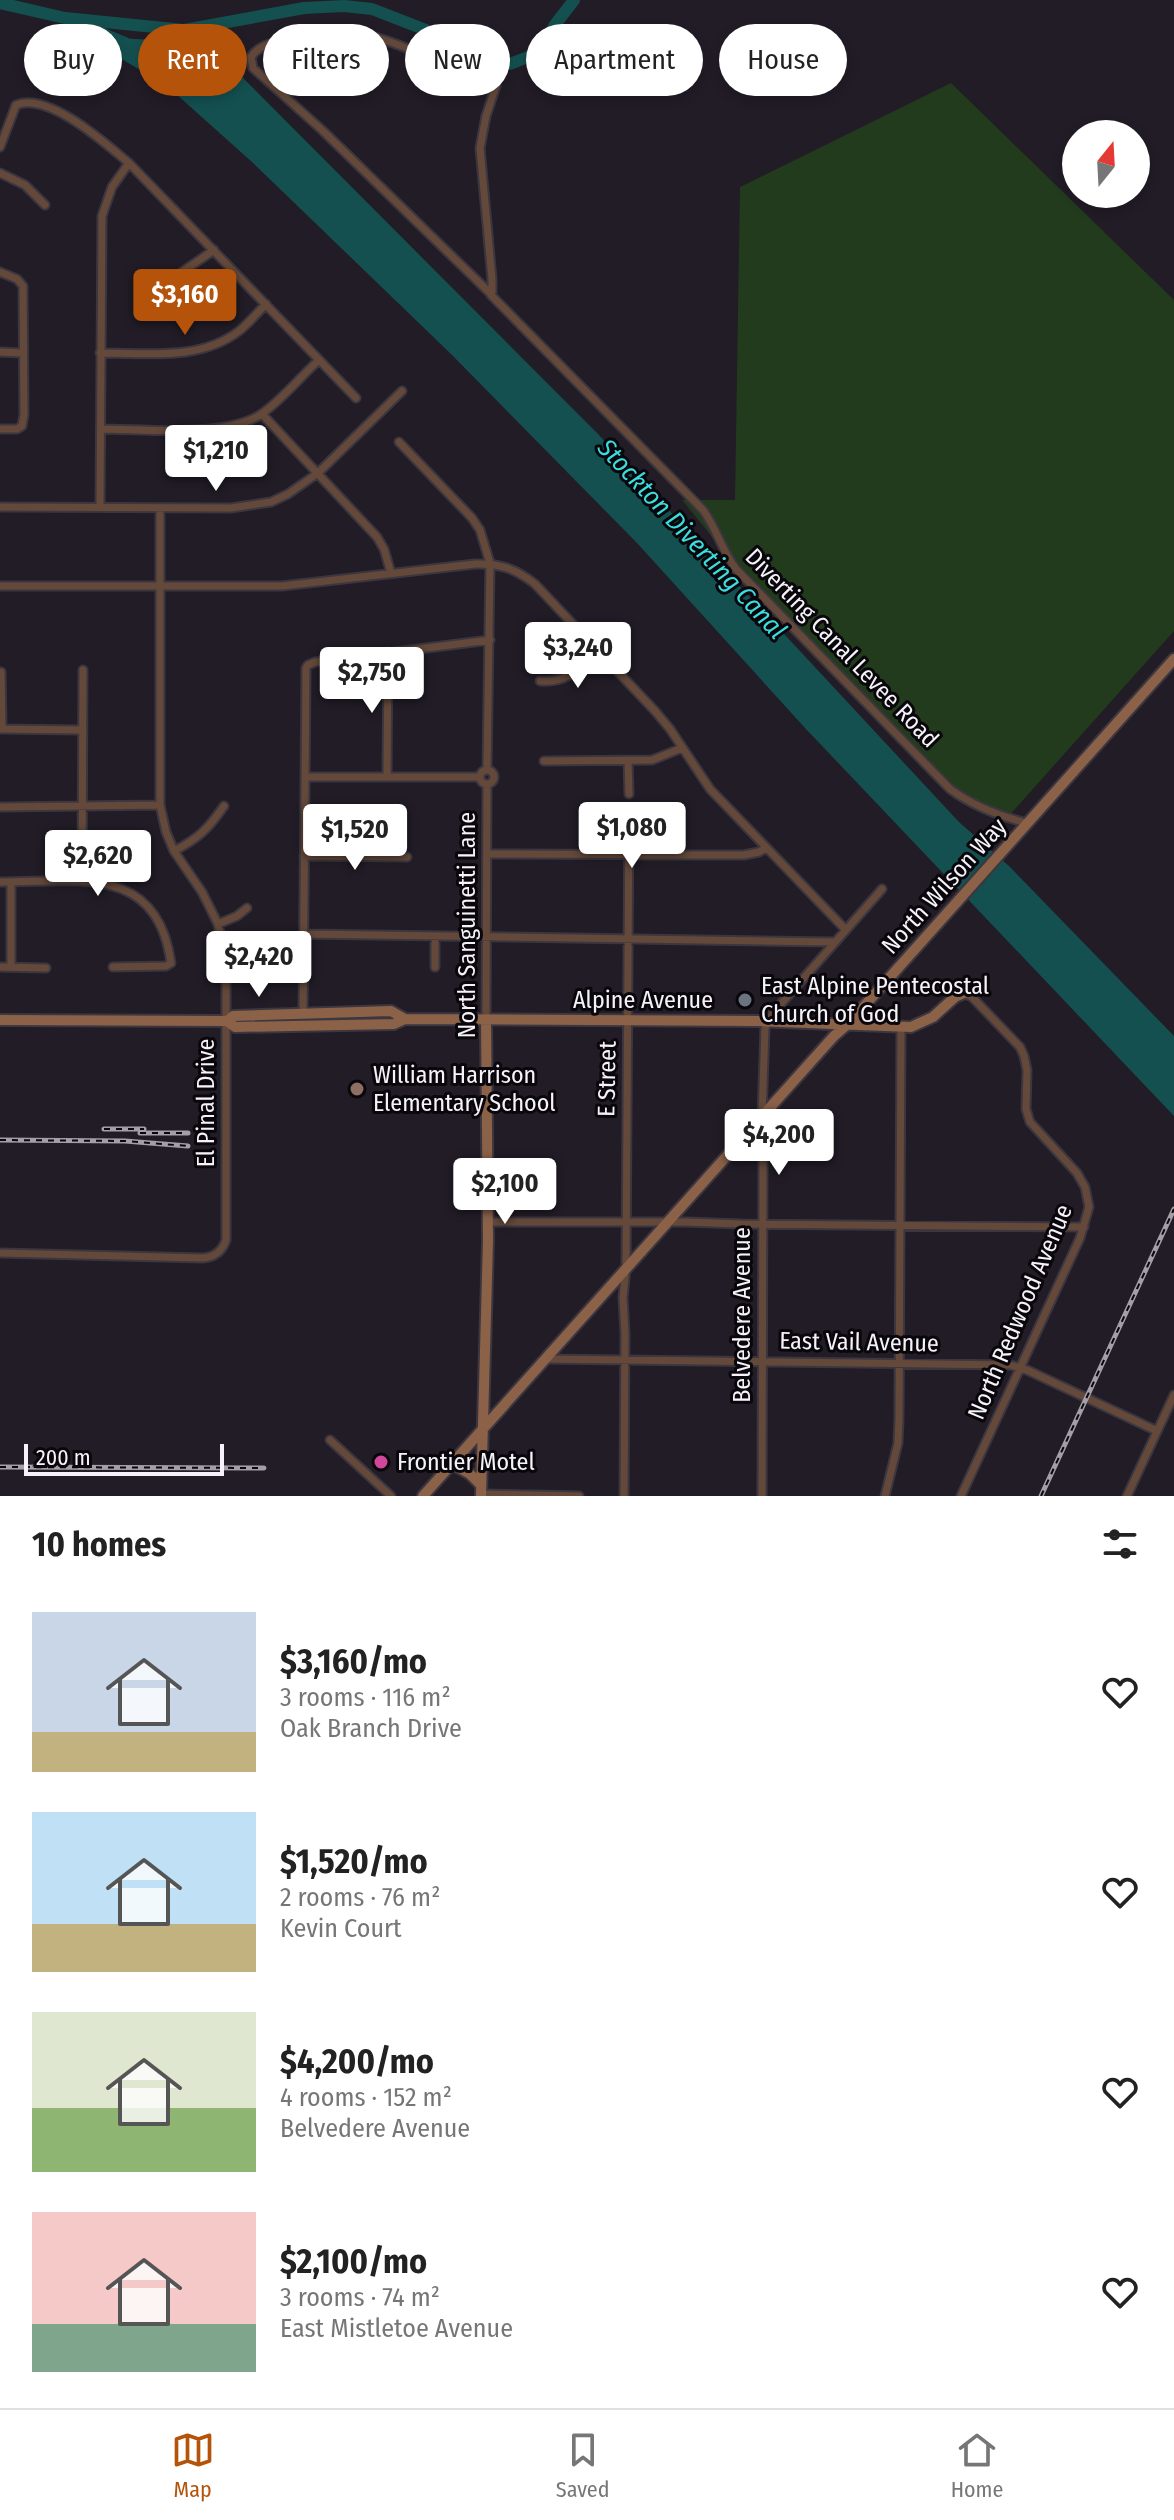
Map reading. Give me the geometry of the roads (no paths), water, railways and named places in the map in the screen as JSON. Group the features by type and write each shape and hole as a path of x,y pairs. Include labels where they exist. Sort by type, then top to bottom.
{"street":[{"path":"342,30 384,40 496,86 480,148 491,294 322,130 253,68 251,57 259,48 303,33 342,30"},
{"path":"0,147 19,102 41,104 95,135 129,163 356,398"},
{"path":"100,507 102,216 112,187 129,163"},
{"path":"0,173 25,185 45,205"},
{"path":"182,272 214,250"},
{"path":"0,272 17,279 23,286 24,421 17,429 0,429"},
{"name":"Diverting Canal Levee Road","path":"491,294 703,510 736,569 950,789 1004,817 1027,823"},
{"path":"100,353 197,351 218,344 240,330 266,304"},
{"path":"0,352 22,353"},
{"path":"101,429 221,428 246,422 262,414 319,360"},
{"path":"0,507 249,507 288,494 318,473 402,391"},
{"path":"262,414 377,537 391,573"},
{"path":"399,442 472,518 480,530 490,563 487,770"},
{"name":"El Pinal Drive","path":"0,1253 203,1258 220,1251 226,1240 226,963 218,924 202,892 174,851 160,805 160,508"},
{"path":"0,586 282,586 490,563 516,570 535,584 655,711 710,789 845,929"},
{"path":"303,1015 305,673 308,665 490,640"},
{"path":"387,777 388,652"},
{"path":"540,681 551,682 571,676 600,653"},
{"name":"North Wilson Way","path":"423,1496 1174,659"},
{"path":"82,881 83,670"},
{"path":"1,672 1,729 83,730"},
{"path":"544,761 652,760 682,748"},
{"path":"628,761 629,794"},
{"path":"479,777 487,770"},
{"path":"479,777 487,785 494,779 487,770"},
{"path":"305,777 479,777"},
{"name":"North Sanguinetti Lane","path":"481,1492 487,1348 487,785"},
{"path":"0,807 160,805"},
{"path":"174,851 206,831 224,806"},
{"name":"E Street","path":"624,1496 623,1298 626,1267 629,807"},
{"path":"487,854 744,855 766,848"},
{"path":"304,856 407,857"},
{"path":"0,882 82,881 120,888 145,903 153,911 166,937 171,963 166,966 113,967"},
{"path":"11,882 11,967"},
{"path":"768,1021 882,889"},
{"path":"218,924 247,908"},
{"path":"304,934 834,942"},
{"path":"435,937 435,967"},
{"path":"0,967 46,968"},
{"name":"Alpine Avenue","path":"0,1020 227,1021 235,1027 394,1024 405,1019 768,1021 901,1028 922,1024 964,993"},
{"name":"North Redwood Avenue","path":"961,1496 1084,1227 1089,1207 1082,1181 1033,1127 1028,1116 1027,1070 1022,1050 972,997 964,993"},
{"name":"Alpine Avenue","path":"227,1021 233,1016 391,1011 405,1019"},
{"name":"Belvedere Avenue","path":"762,1496 762,1119 765,1028 768,1021"},
{"path":"885,1496 898,1443 901,1028"},
{"path":"488,1222 1084,1227"},
{"name":"East Vail Avenue","path":"545,1359 1000,1365 1020,1368 1157,1431"},
{"path":"1127,1496 1174,1395"},
{"path":"330,1440 391,1496"},
{"path":"452,1464 470,1474 481,1492 579,1496"}],"water":[{"name":"Stockton Diverting Canal","path":"122,38 138,39 138,69 122,59"},
{"name":"Stockton Diverting Canal","path":"247,82 598,434 959,822 1010,867 1174,1036 1174,1116 805,728 637,543 451,354 252,162 178,96 247,96"}],"waterway":[{"path":"65,18 184,30 304,8 344,6 372,9 426,30 483,60 510,64 528,57 545,45 554,26 574,0"},
{"path":"0,3 65,18 125,43"}],"railway":[{"path":"104,1129 144,1129"},
{"path":"140,1133 188,1133"},
{"path":"0,1140 125,1141 188,1146"},
{"path":"1041,1496 1174,1209"},
{"path":"0,1467 264,1468"}],"place":[{"name":"East Alpine Pentecostal Church of God","path":"745,1000"},
{"name":"William Harrison Elementary School","path":"357,1089"},
{"name":"Frontier Motel","path":"381,1462"}]}
